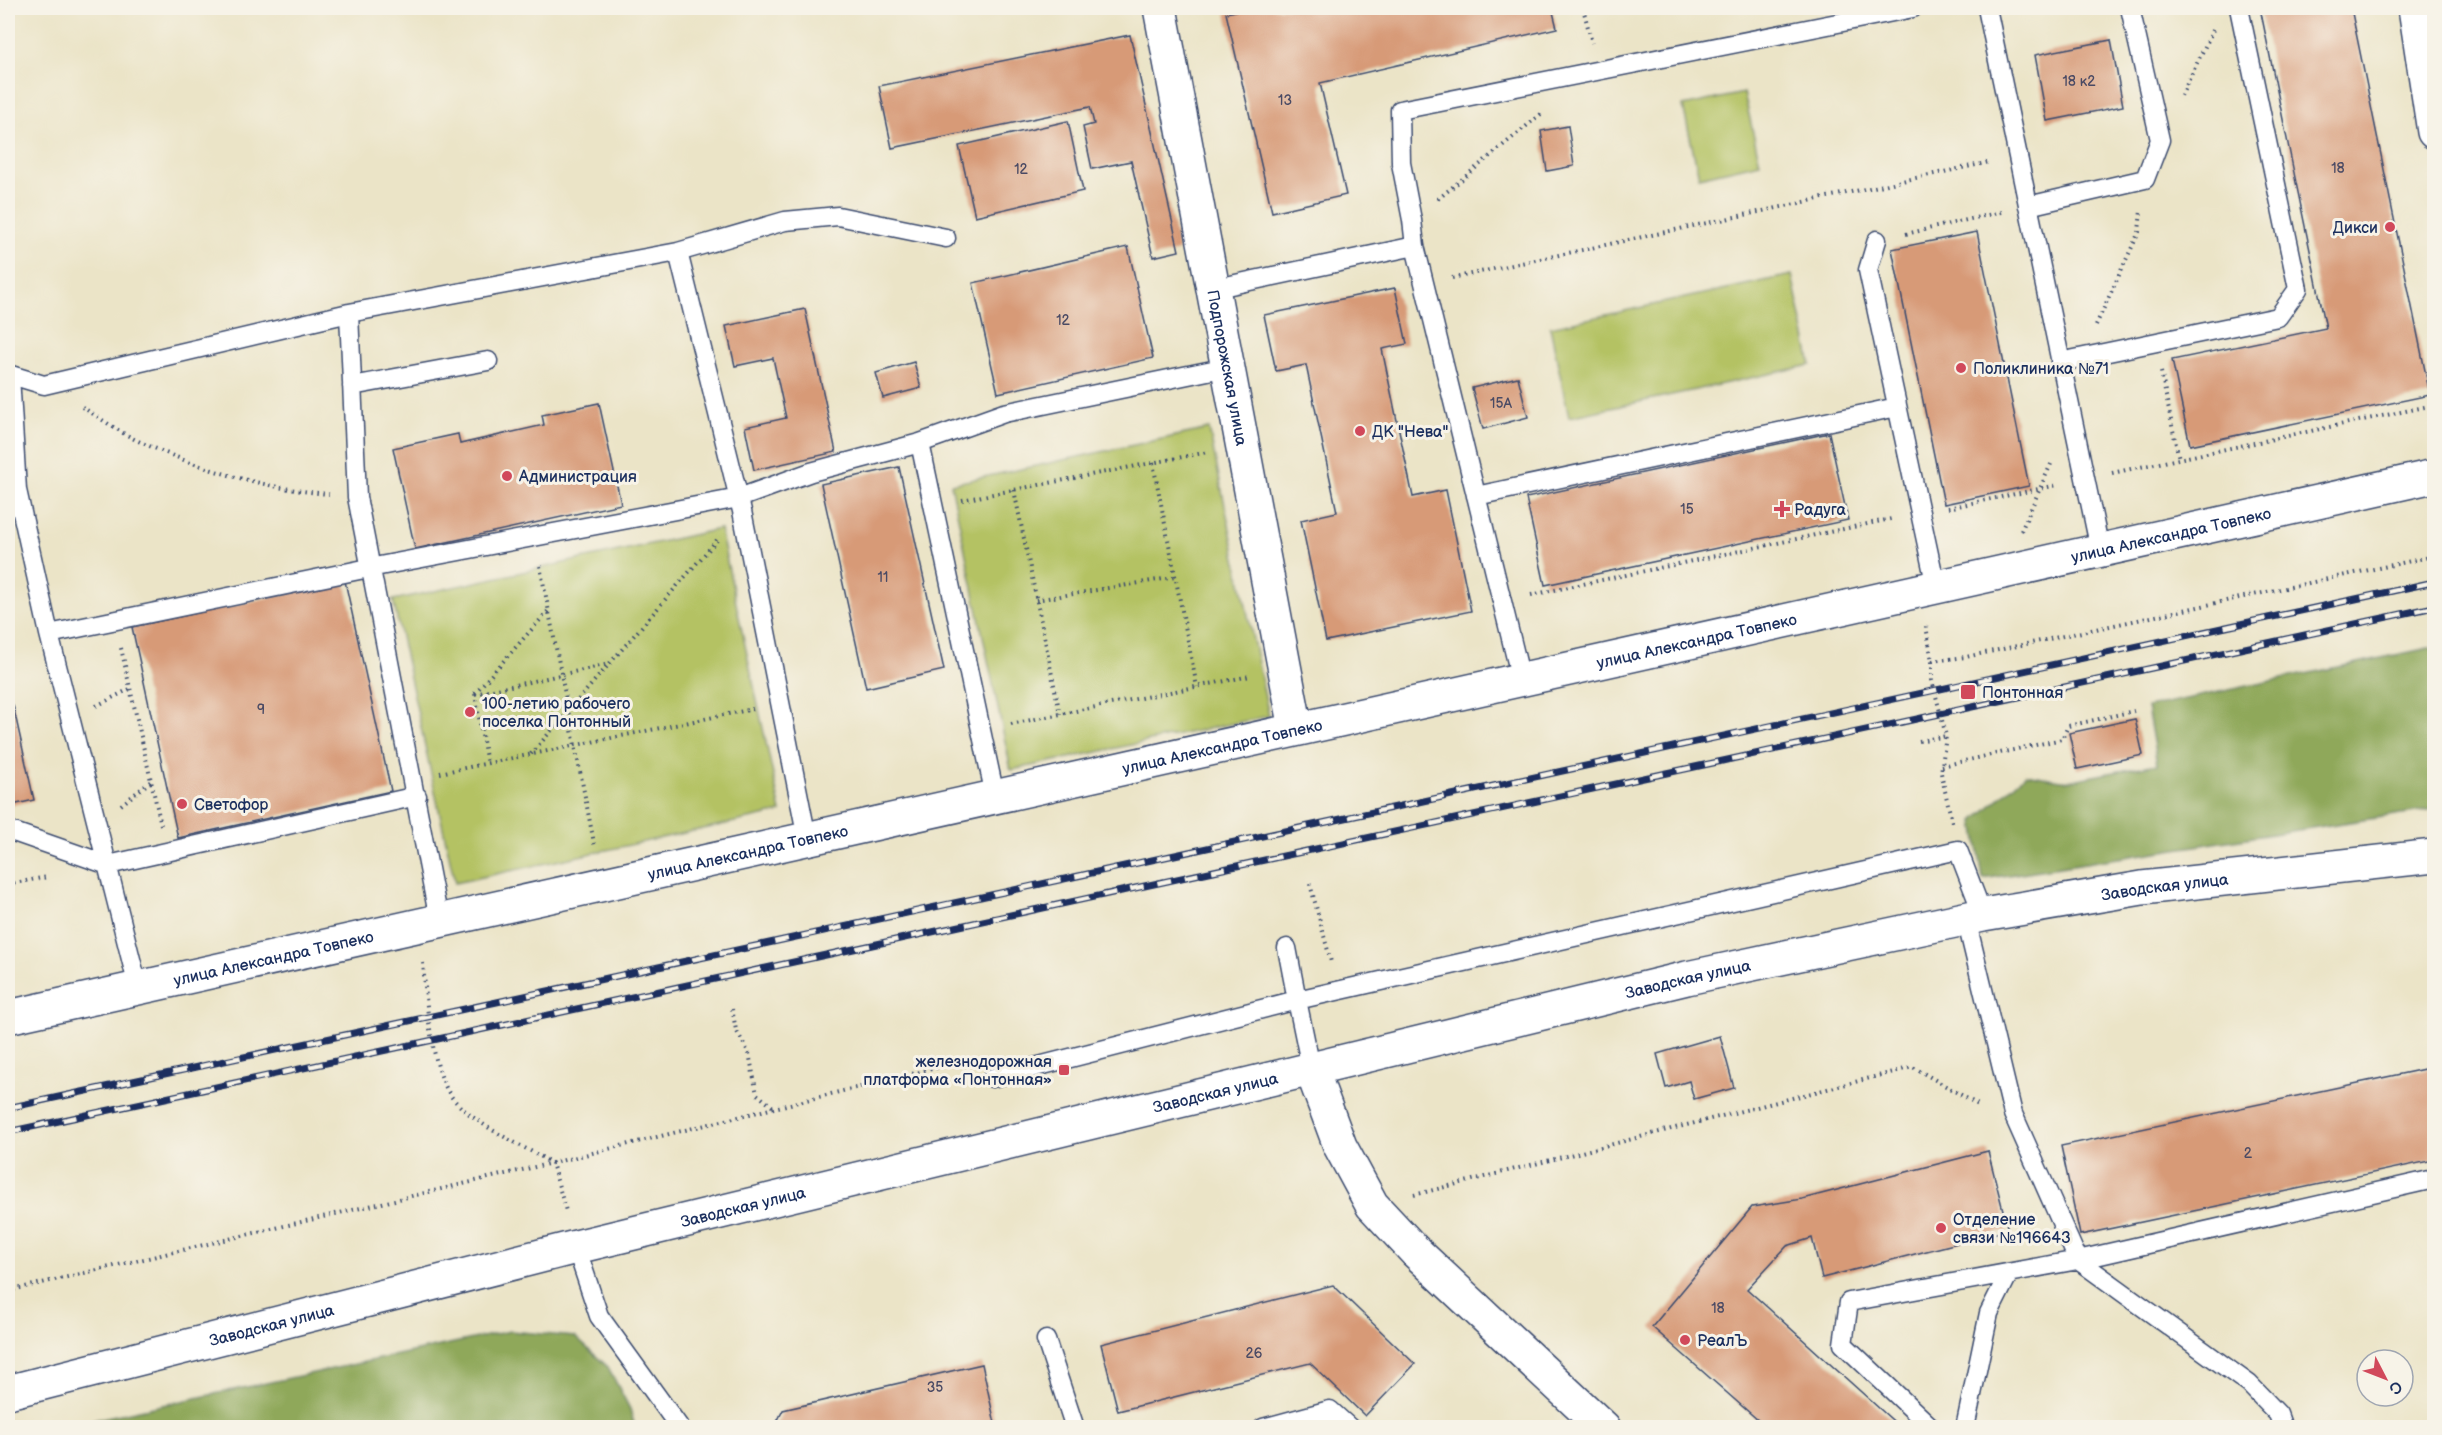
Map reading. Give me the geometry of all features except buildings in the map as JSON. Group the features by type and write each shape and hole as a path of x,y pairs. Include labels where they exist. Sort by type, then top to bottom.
{"street":[{"name":"Подпорожская улица","path":"1160,8 1283,670 1296,729"},
{"path":"2423,23 2434,132"},
{"name":"улица Александра Товпеко","path":"8,1017 2434,476"},
{"name":"Заводская улица","path":"8,1392 576,1247 1687,978 1974,917 2142,888 2434,856"},
{"path":"1311,1068 1340,1146 1372,1205 1414,1251 1604,1428"}],"lane":[{"path":"1521,679 1422,285 1401,163 1400,110 1912,8"},
{"path":"1987,8 2100,550"},
{"path":"2028,206 2145,179 2160,140 2130,8"},
{"path":"2060,362 2278,317 2298,289 2239,8"},
{"path":"138,987 49,634 17,490 9,375 44,385 349,313 678,252 785,221 838,216 946,238"},
{"path":"1878,240 1868,270 1936,587"},
{"path":"1212,289 1415,246"},
{"path":"678,252 741,504 807,838"},
{"path":"349,313 357,496 369,568 415,788 439,920"},
{"path":"352,386 488,361"},
{"path":"49,634 534,536 741,504 811,472 920,443 1004,413 1227,368"},
{"path":"1476,496 1897,407"},
{"path":"920,443 995,796"},
{"path":"8,830 108,865 415,788"},
{"path":"993,1078 1339,990 1958,850 1974,917 2013,1114 2078,1260 2249,1384 2278,1414 2283,1428"},
{"path":"1287,948 1311,1068"},
{"path":"1932,1428 1844,1344 1849,1302 2078,1260 2434,1179"},
{"path":"576,1247 599,1316 680,1428"},
{"path":"1965,1428 1989,1313 2009,1273"},
{"path":"1046,1340 1075,1428"},
{"path":"1263,1428 1330,1410 1350,1428"}],"path":[{"path":"1583,8 1599,70"},
{"path":"2160,140 2214,28"},
{"path":"1422,285 2017,156"},
{"path":"2081,358 2139,232 2145,179"},
{"path":"1878,240 2028,206"},
{"path":"2155,343 2179,459"},
{"path":"44,385 143,444 207,468 294,491 357,496"},
{"path":"1502,601 2434,405"},
{"path":"2005,571 2038,489 2073,420"},
{"path":"934,506 1241,446"},
{"path":"1153,463 1197,687"},
{"path":"1014,490 1059,714"},
{"path":"530,755 610,663 741,504"},
{"path":"534,536 602,884"},
{"path":"1958,850 1941,773 1946,736 1932,680 1932,661 1966,657 2434,556"},
{"path":"1036,600 1176,577"},
{"path":"475,694 549,610"},
{"path":"115,621 167,852"},
{"path":"475,694 610,663"},
{"path":"981,730 1283,670"},
{"path":"71,718 130,688"},
{"path":"475,694 487,764"},
{"path":"415,788 487,764 780,704"},
{"path":"1942,766 2062,740 2068,726 2134,711"},
{"path":"1919,741 1946,736"},
{"path":"1310,884 1339,990"},
{"path":"439,920 422,955 428,1017 441,1081 454,1100 478,1120 552,1163 576,1247"},
{"path":"732,1009 736,1030 749,1053 757,1094 773,1107"},
{"path":"8,1291 552,1163 960,1062 993,1078"},
{"path":"1372,1205 1912,1067 1989,1111"}],"green space":[{"path":"1744,93 1760,163 1699,177 1683,106"},
{"path":"1792,275 1811,365 1569,417 1550,327"},
{"path":"1209,429 1269,716 1011,770 951,484"},
{"path":"720,529 781,812 455,883 393,600"},
{"path":"2434,647 2434,809 1983,879 1974,821 2026,774 2067,781 2157,764 2147,707"},
{"path":"510,1331 575,1337 608,1367 630,1409 635,1427 60,1427"}],"railway":[{"path":"8,1108 2434,582"},
{"path":"8,1132 2434,607"}],"place":[{"name":"Дикси","path":"2390,227"},
{"name":"Поликлиника №71","path":"1961,368"},
{"name":"ДК \"Нева\"","path":"1360,431"},
{"name":"Администрация","path":"507,476"},
{"name":"Радуга","path":"1782,509"},
{"name":"Понтонная","path":"1968,692"},
{"name":"100-летию рабочего поселка Понтонный","path":"470,712"},
{"name":"Светофор","path":"182,804"},
{"name":"железнодорожная платформа «Понтонная»","path":"1064,1070"},
{"name":"Отделение связи №196643","path":"1941,1228"},
{"name":"РеалЪ","path":"1685,1340"}]}
